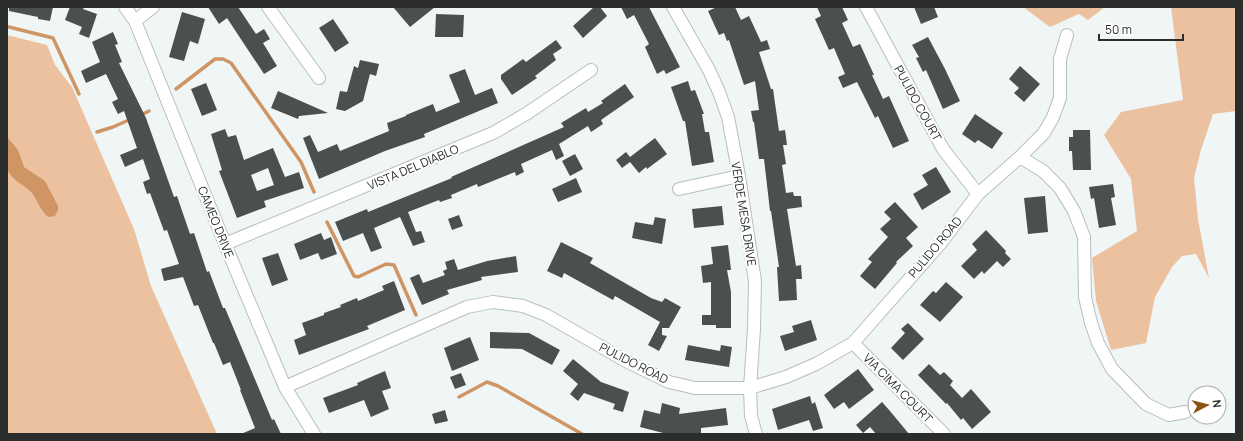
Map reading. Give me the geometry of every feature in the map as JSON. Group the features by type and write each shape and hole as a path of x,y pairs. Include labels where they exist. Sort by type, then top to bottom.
{"street":[{"name":"CAMEO DRIVE","path":"125,7 135,21 225,244 285,387 314,434"},
{"path":"135,21 153,7"},
{"path":"268,7 319,78"},
{"name":"VERDE MESA DRIVE","path":"673,7 709,70 728,117 739,176 754,281 754,329 750,388 751,416 756,434"},
{"name":"PULIDO COURT","path":"866,7 943,149 978,194"},
{"name":"PULIDO ROAD","path":"285,387 467,307 493,302 523,306 546,315 626,361 669,382 694,388 750,388 786,377 804,369 853,343 940,244 978,194 1044,134 1053,117 1060,98 1060,59 1067,34"},
{"name":"VISTA DEL DIABLO","path":"225,244 493,133 526,114 591,70"},
{"path":"1020,157 1043,171 1060,188 1074,211 1084,237 1085,297 1091,323 1098,343 1112,369 1146,404 1169,415 1185,412"},
{"path":"679,189 739,176"},
{"name":"VIA CIMA COURT","path":"853,343 944,434"}],"shaded area":[{"path":"1023,7 1105,7 1088,20 1079,14 1050,27"},
{"path":"1171,7 1236,7 1236,111 1213,114 1201,150 1194,178 1198,219 1209,278 1196,254 1182,256 1172,267 1155,297 1146,343 1111,350 1096,301 1092,258 1137,231 1131,179 1104,135 1121,112 1183,100"},
{"path":"7,35 47,45 55,65 72,87 134,229 151,286 217,434 7,434"},
{"path":"7,137 18,150 24,167 45,181 58,206 55,216 49,217 46,215 32,193 9,173 7,169"}],"building":[{"path":"9,7 53,7 50,21 9,11"},
{"path":"70,7 84,7 83,9 97,14 89,38 79,34 82,27 65,20"},
{"path":"208,7 238,7 256,34 264,29 270,39 263,43 277,66 264,74 227,18 219,24"},
{"path":"393,7 435,7 410,27"},
{"path":"594,7 600,7 607,16 583,38 573,26"},
{"path":"621,7 649,7 680,67 666,74 664,70 657,74 645,47 649,44 634,15 627,19"},
{"path":"717,7 735,7 741,20 749,16 761,42 767,40 770,49 759,52 771,89 773,89 779,131 785,130 787,145 783,145 786,164 782,165 786,193 793,192 794,196 801,196 802,207 787,209 796,266 801,265 802,279 796,279 797,300 779,301 777,267 779,267 770,211 764,159 759,159 751,111 759,110 755,81 744,85 729,40 727,41 724,33 719,35 708,11"},
{"path":"817,7 842,7 848,20 842,23 853,47 860,44 883,99 889,96 909,141 893,148 878,116 875,118 857,82 843,88 838,77 845,74 834,48 829,50 815,19 821,16"},
{"path":"914,7 934,7 938,17 921,24"},
{"path":"182,12 205,19 198,44 190,41 184,61 169,57"},
{"path":"436,14 464,15 463,37 435,37"},
{"path":"333,19 349,43 335,52 319,28"},
{"path":"113,32 118,44 115,45 122,62 119,63 146,118 174,197 177,196 190,234 194,233 207,272 209,271 223,308 225,308 272,420 274,419 281,434 241,434 255,428 230,362 223,365 198,305 194,306 183,277 164,281 161,269 179,264 167,230 164,231 150,193 147,194 143,182 150,179 143,159 125,167 120,155 137,148 124,111 118,114 112,102 118,99 106,74 86,83 81,71 100,62 92,42"},
{"path":"928,37 960,101 943,109 926,70 923,72 916,58 919,57 912,45"},
{"path":"556,40 562,48 553,54 556,60 535,76 537,78 512,95 501,79 501,75 523,59 526,62"},
{"path":"360,60 379,64 376,76 370,74 363,101 345,111 336,109 340,91 347,92 354,66 358,68"},
{"path":"1020,66 1040,84 1024,102 1014,93 1019,88 1009,79"},
{"path":"465,69 475,95 492,88 498,103 424,134 425,137 385,151 319,179 303,138 310,135 318,152 337,144 340,151 389,131 387,123 406,115 433,104 436,112 460,102 449,75"},
{"path":"688,81 691,91 695,90 704,114 702,114 705,132 709,132 714,162 692,166 685,121 683,121 671,87"},
{"path":"206,83 217,110 202,116 191,89"},
{"path":"625,84 634,97 601,120 603,124 591,132 588,126 559,144 564,156 556,160 552,150 521,164 524,172 516,176 515,172 478,187 477,184 451,195 452,198 440,202 439,200 408,212 416,232 421,231 425,242 413,246 400,217 374,228 382,248 371,252 363,233 343,241 335,222 367,209 368,212 452,178 451,177 564,127 561,123 586,108 588,112 603,103 601,101"},
{"path":"278,91 328,113 299,116 298,119 271,108"},
{"path":"975,114 1003,133 992,149 978,140 975,143 962,134"},
{"path":"225,129 228,137 236,135 244,160 273,148 285,177 299,172 304,188 264,201 266,207 237,218 219,171 222,170 211,134","holes":["268,168 274,185 257,191 251,175"]},
{"path":"1073,130 1090,130 1091,170 1073,170 1072,151 1069,151 1069,137 1073,137"},
{"path":"655,138 667,154 647,169 646,167 639,173 630,162 622,168 616,160 626,152 630,157"},
{"path":"575,154 583,169 570,176 562,161"},
{"path":"936,167 951,192 922,210 913,194 928,185 922,175"},
{"path":"576,178 582,192 558,202 552,189"},
{"path":"1113,184 1115,197 1111,198 1116,225 1099,228 1094,198 1091,199 1089,187"},
{"path":"1045,196 1048,232 1028,234 1024,198"},
{"path":"895,202 918,227 906,238 913,246 896,262 897,263 875,289 860,276 872,262 868,259 888,237 880,229 891,219 884,212"},
{"path":"722,206 724,225 694,228 692,209"},
{"path":"459,215 463,226 452,230 448,219"},
{"path":"655,217 666,219 662,244 632,238 635,222 653,225"},
{"path":"986,230 1006,251 1005,253 1011,259 1003,267 997,261 984,274 982,271 974,279 961,266 977,250 972,244"},
{"path":"321,233 324,240 331,237 337,254 321,260 318,253 300,260 294,244"},
{"path":"561,242 593,258 590,263 651,298 662,302 665,298 681,307 669,328 662,328 662,335 667,336 659,351 648,345 660,322 615,296 613,300 564,273 562,278 547,271"},
{"path":"728,245 731,270 727,270 731,292 731,328 716,328 716,325 702,325 702,315 711,315 711,282 703,283 701,266 713,264 711,247"},
{"path":"278,253 288,280 272,286 262,258"},
{"path":"516,256 518,272 481,277 482,280 447,290 449,294 422,305 410,278 419,274 423,283 445,275 443,271 447,269 445,262 454,259 458,270 487,261"},
{"path":"394,281 405,310 367,326 369,329 299,355 294,340 306,335 302,323 324,315 324,313 341,307 340,305 357,298 358,301 384,290 382,286"},
{"path":"946,282 963,297 940,322 920,305 933,291 936,293"},
{"path":"811,320 817,340 785,351 780,336 794,332 792,326"},
{"path":"908,323 924,339 903,360 891,348 905,333 901,329"},
{"path":"490,332 529,333 560,350 552,365 522,349 490,348"},
{"path":"470,337 479,360 452,371 444,348"},
{"path":"688,345 720,351 721,345 732,347 729,367 685,360"},
{"path":"573,359 601,382 629,392 623,412 613,409 615,404 584,393 578,401 570,394 578,384 563,371"},
{"path":"929,364 940,375 944,372 953,381 950,385 962,398 971,389 991,412 972,429 963,418 961,420 947,403 946,404 918,375"},
{"path":"858,369 874,390 849,409 844,402 834,409 824,395"},
{"path":"385,371 391,388 382,391 389,409 371,417 364,400 329,413 323,398 358,385 357,383"},
{"path":"461,373 466,385 455,389 450,377"},
{"path":"810,396 812,404 815,402 823,428 813,431 809,420 778,430 772,409"},
{"path":"882,402 909,434 876,434 870,427 863,433 856,425"},
{"path":"662,403 680,408 679,414 726,408 728,425 701,428 701,434 667,434 640,427 644,410 660,414"},
{"path":"445,410 448,421 435,424 432,414"}],"waterway":[{"path":"9,27 53,38 79,94"},
{"path":"176,89 215,59 223,59 231,63 301,162 314,192"},
{"path":"141,115 149,111"},
{"path":"97,132 131,119"},
{"path":"327,222 354,276 358,277 386,264 394,265 416,315"},
{"path":"459,397 487,382 498,386 582,434"}]}
